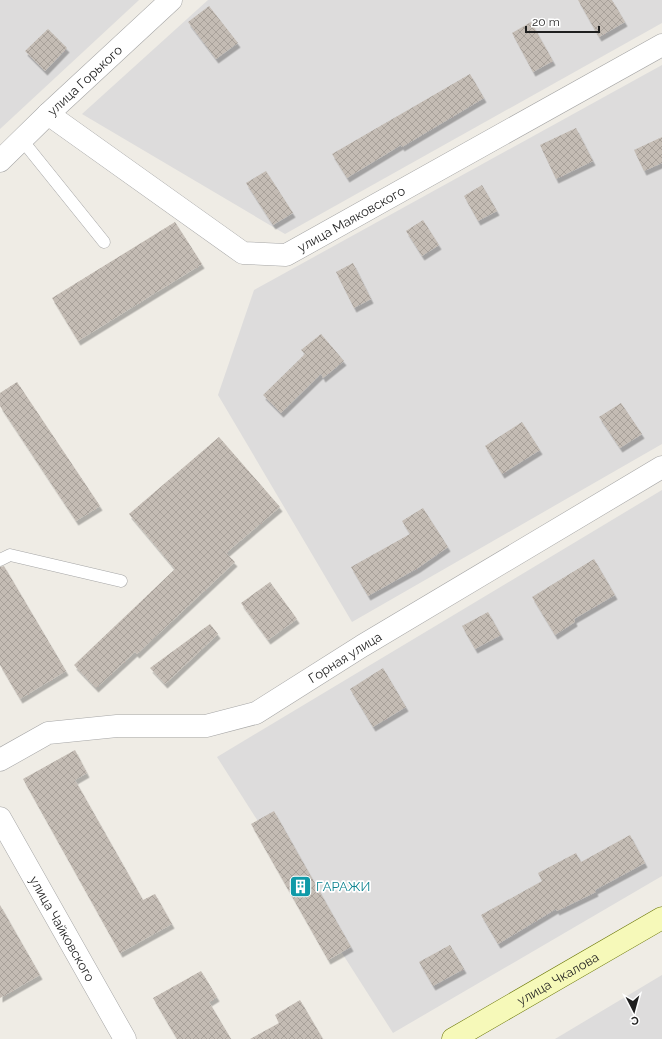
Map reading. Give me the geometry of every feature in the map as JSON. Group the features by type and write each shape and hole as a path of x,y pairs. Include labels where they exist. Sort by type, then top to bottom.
{"main road":[{"name":"улица Чкалова","path":"453,1039 662,918"}],"street":[{"name":"улица Горького","path":"0,161 48,114 171,0"},
{"name":"улица Маяковского","path":"48,114 243,253 286,255 662,45"},
{"name":"Горная улица","path":"0,760 48,733 117,726 206,726 256,713 362,646 662,466"},
{"name":"улица Чайковского","path":"0,818 125,1039"}],"lane":[{"path":"22,140 104,242"},
{"path":"0,560 10,555 121,581"}],"shaded area":[{"path":"0,0 139,0 0,129"},
{"path":"208,0 662,0 662,23 285,234 82,114"},
{"path":"662,65 662,444 352,622 218,395 254,290"},
{"path":"662,490 662,876 393,1033 217,757"},
{"path":"662,975 662,1039 555,1039"}],"building":[{"path":"578,0 612,0 625,22 599,37"},
{"path":"209,6 238,43 216,59 188,22"},
{"path":"531,22 553,61 533,72 512,33"},
{"path":"48,29 67,48 45,71 25,51"},
{"path":"470,74 484,98 402,147 401,145 347,178 332,154"},
{"path":"576,128 593,161 556,179 540,145"},
{"path":"662,137 662,163 644,171 634,150"},
{"path":"266,171 293,213 273,225 246,183"},
{"path":"482,185 497,211 478,221 464,196"},
{"path":"423,220 439,245 422,256 406,231"},
{"path":"175,222 202,264 78,341 52,298"},
{"path":"353,263 371,299 354,308 336,272"},
{"path":"321,334 344,361 323,378 321,374 281,413 263,395 305,354 301,350"},
{"path":"17,382 100,506 76,521 0,406 0,393"},
{"path":"621,403 642,434 620,448 599,417"},
{"path":"522,422 540,450 502,474 485,446"},
{"path":"219,437 280,507 226,553 235,562 137,654 135,652 96,688 74,665 175,569 129,514"},
{"path":"423,508 448,547 418,568 368,596 351,567 410,534 402,521"},
{"path":"594,559 615,595 574,619 575,622 555,635 532,597"},
{"path":"4,566 66,671 20,699 0,665 0,567"},
{"path":"270,582 297,619 268,640 241,603"},
{"path":"488,612 501,635 475,649 462,626"},
{"path":"210,624 218,634 165,684 150,668"},
{"path":"383,668 406,707 373,727 350,689"},
{"path":"75,750 87,773 75,780 143,900 155,894 172,924 120,953 23,779"},
{"name":"ГАРАЖИ","path":"274,811 351,947 328,960 251,824"},
{"path":"630,835 645,863 595,890 596,892 557,911 556,909 498,944 481,915 542,881 538,873 576,853 581,862"},
{"path":"0,905 40,975 0,998"},
{"path":"450,945 464,969 433,986 419,962"},
{"path":"201,971 217,997 209,1002 231,1039 177,1039 153,998"},
{"path":"300,1000 323,1039 250,1039 279,1023 275,1015"}],"place":[{"name":"ГАРАЖИ","path":"301,886"}]}
